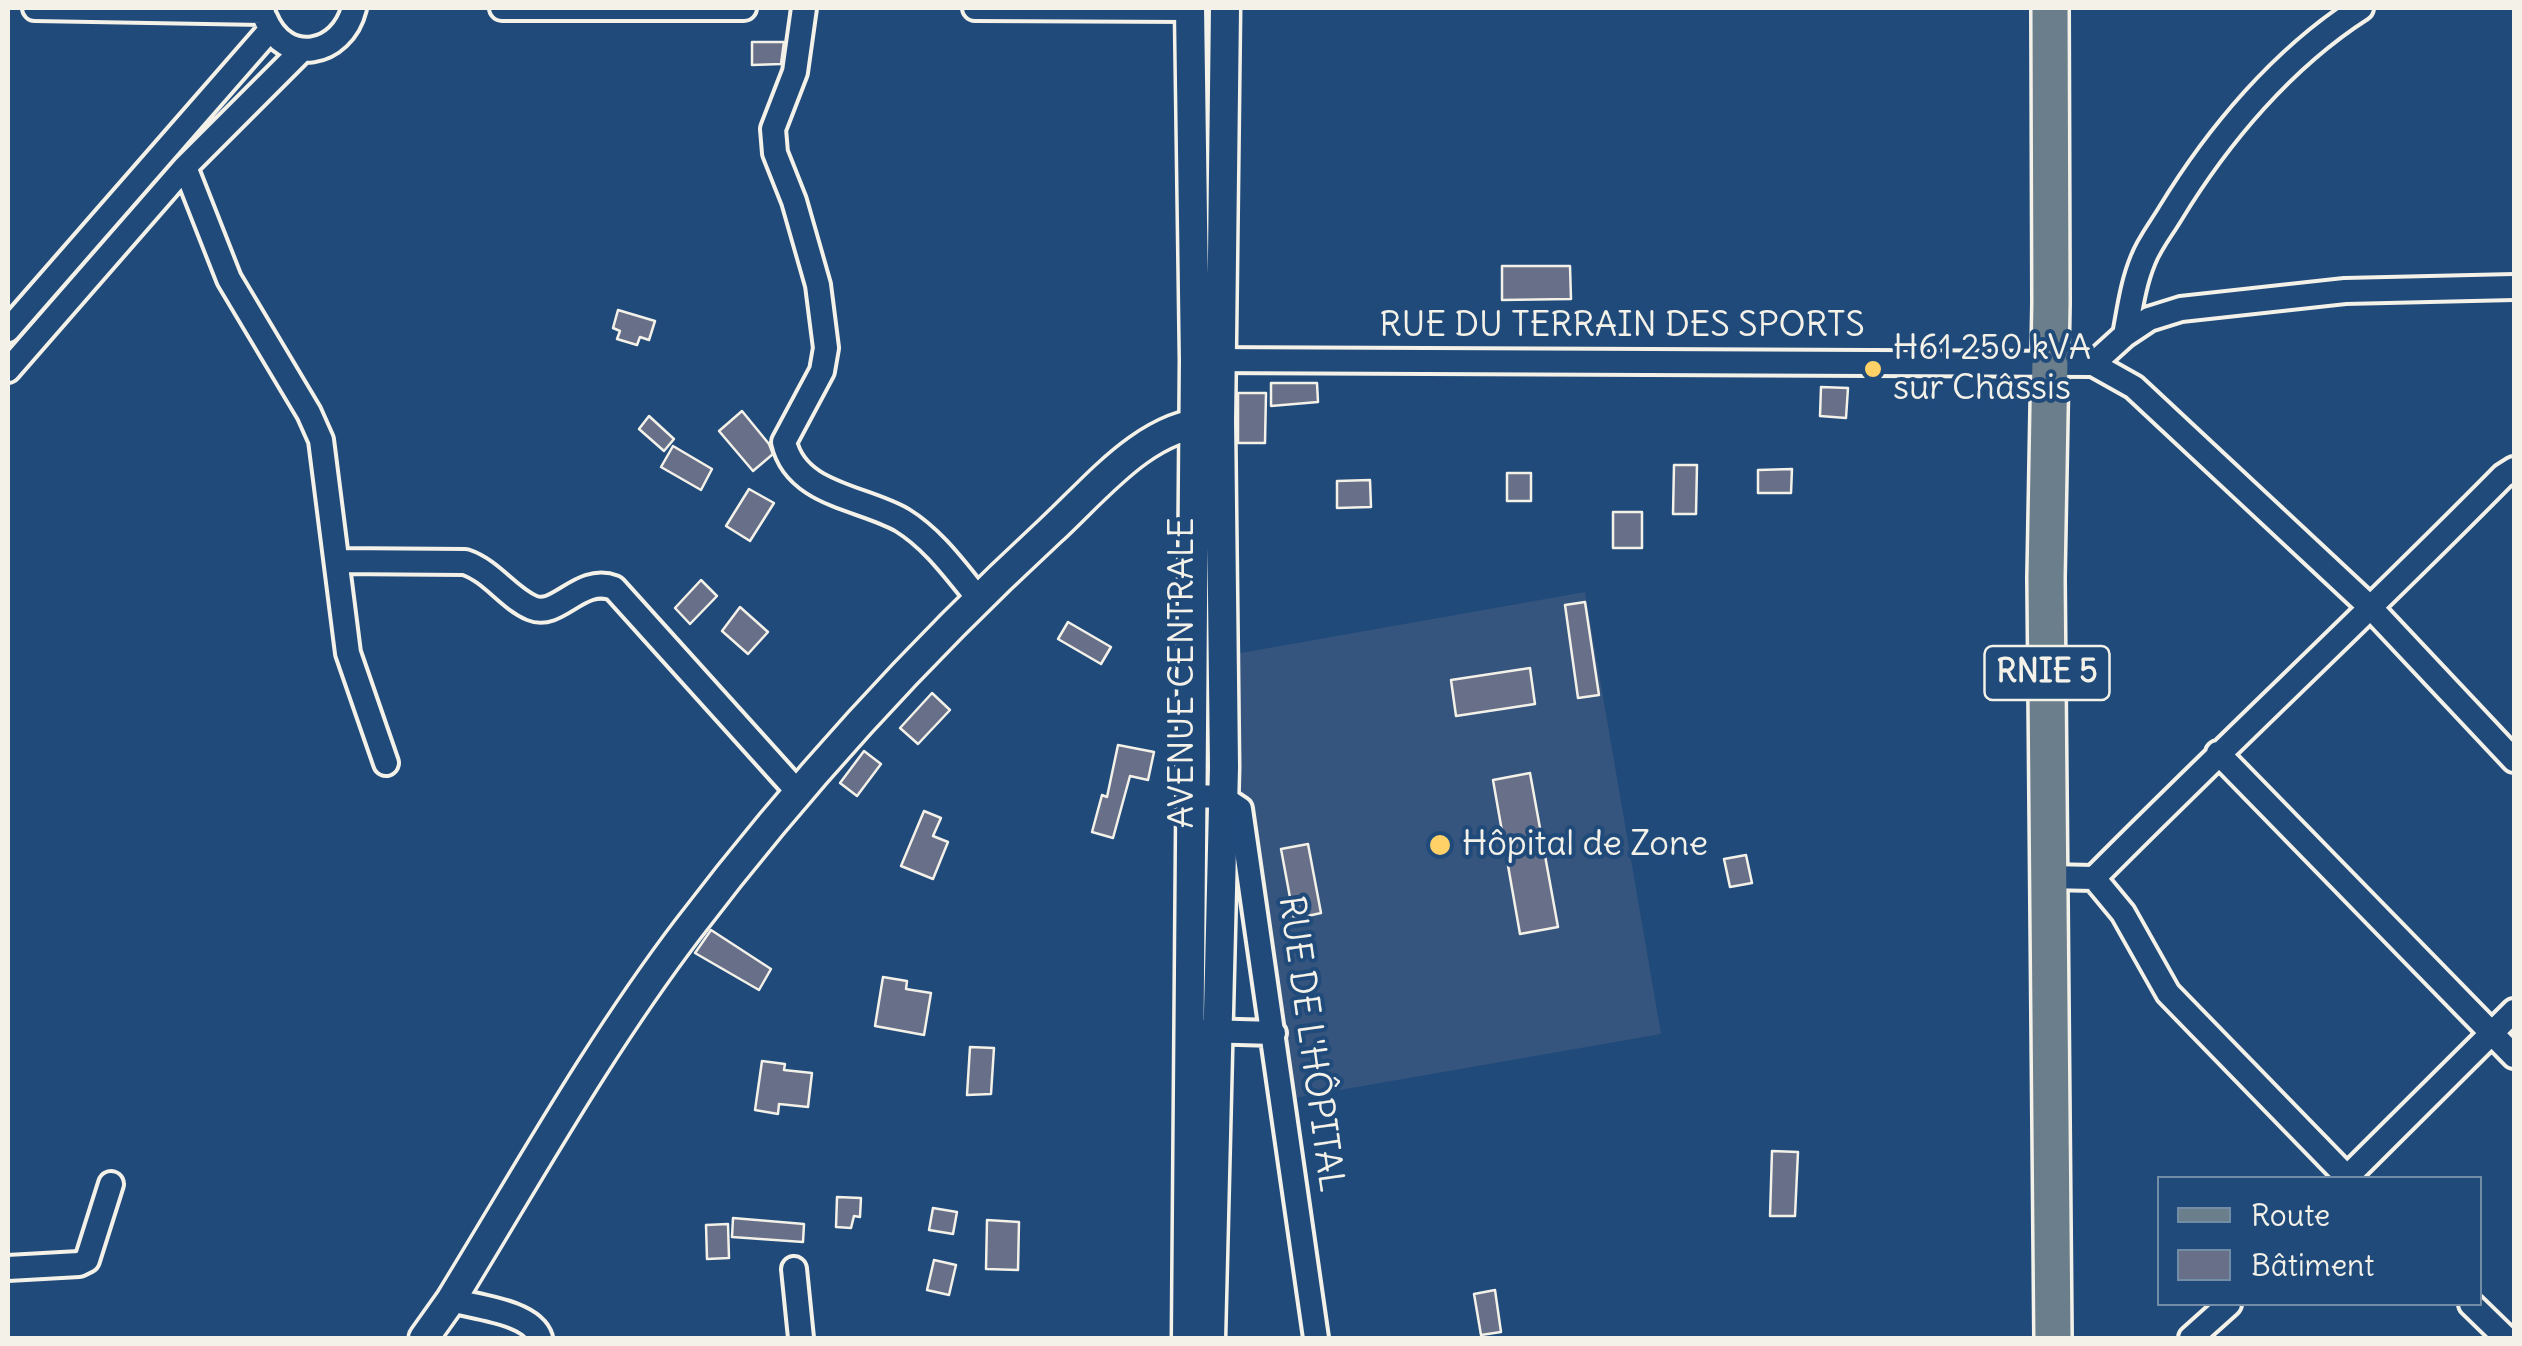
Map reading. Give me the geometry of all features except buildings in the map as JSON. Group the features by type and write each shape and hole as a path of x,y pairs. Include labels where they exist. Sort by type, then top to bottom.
{"main road":[{"name":"RNIE 5","path":"2050,8 2048,877 2053,1338"}],"street":[{"path":"35,8 265,16"},
{"path":"265,16 284,44 302,50 322,48 338,39 350,24 354,8"},
{"path":"502,8 744,8"},
{"path":"804,8 795,72 773,129 775,152 818,284 826,348 822,370 784,442 788,459 826,490 900,519 922,535 978,598"},
{"path":"975,8 1190,8"},
{"name":"AVENUE CENTRALE","path":"1190,8 1208,360"},
{"name":"AVENUE CENTRALE","path":"1210,1338 1204,1031 1193,796 1224,8"},
{"path":"2125,334 2144,256 2185,189 2231,125 2352,11"},
{"path":"8,330 265,16"},
{"path":"8,370 185,167 302,50"},
{"path":"185,167 229,279 321,440 348,652 386,763"},
{"path":"2514,287 2345,290 2181,309 2149,320 2125,334 2093,364 2134,387 2372,609 2514,760"},
{"name":"RUE DU TERRAIN DES SPORTS","path":"1208,360 2093,364"},
{"path":"424,1338 629,1013 686,931 798,791 978,598 1148,441 1207,422"},
{"name":"AVENUE CENTRALE","path":"1187,1338 1222,797 1207,422"},
{"path":"2048,877 2094,878 2218,753 2372,609 2502,476 2514,470"},
{"path":"337,561 466,562 480,567 532,608 545,609 592,584 614,588 798,791"},
{"path":"2218,753 2514,1056"},
{"path":"1193,796 1222,797"},
{"name":"RUE DE L'HÔPITAL","path":"1222,797 1240,809 1316,1338"},
{"path":"2094,878 2123,912 2168,993 2345,1176"},
{"path":"2349,1176 2514,1011"},
{"path":"1204,1031 1274,1033"},
{"path":"8,1268 78,1264 87,1260 112,1184"},
{"path":"794,1269 802,1338"},
{"path":"451,1300 525,1320 537,1328 540,1338"},
{"path":"2191,1338 2217,1331 2228,1306"},
{"path":"2474,1306 2506,1338"}],"shaded area":[{"name":"Hôpital de Zone","path":"1585,592 1661,1034 1294,1098 1218,657"}],"place":[{"name":"H61 250 kVA sur Châssis","path":"1873,369"},
{"name":"Hôpital de Zone","path":"1440,845"}]}
